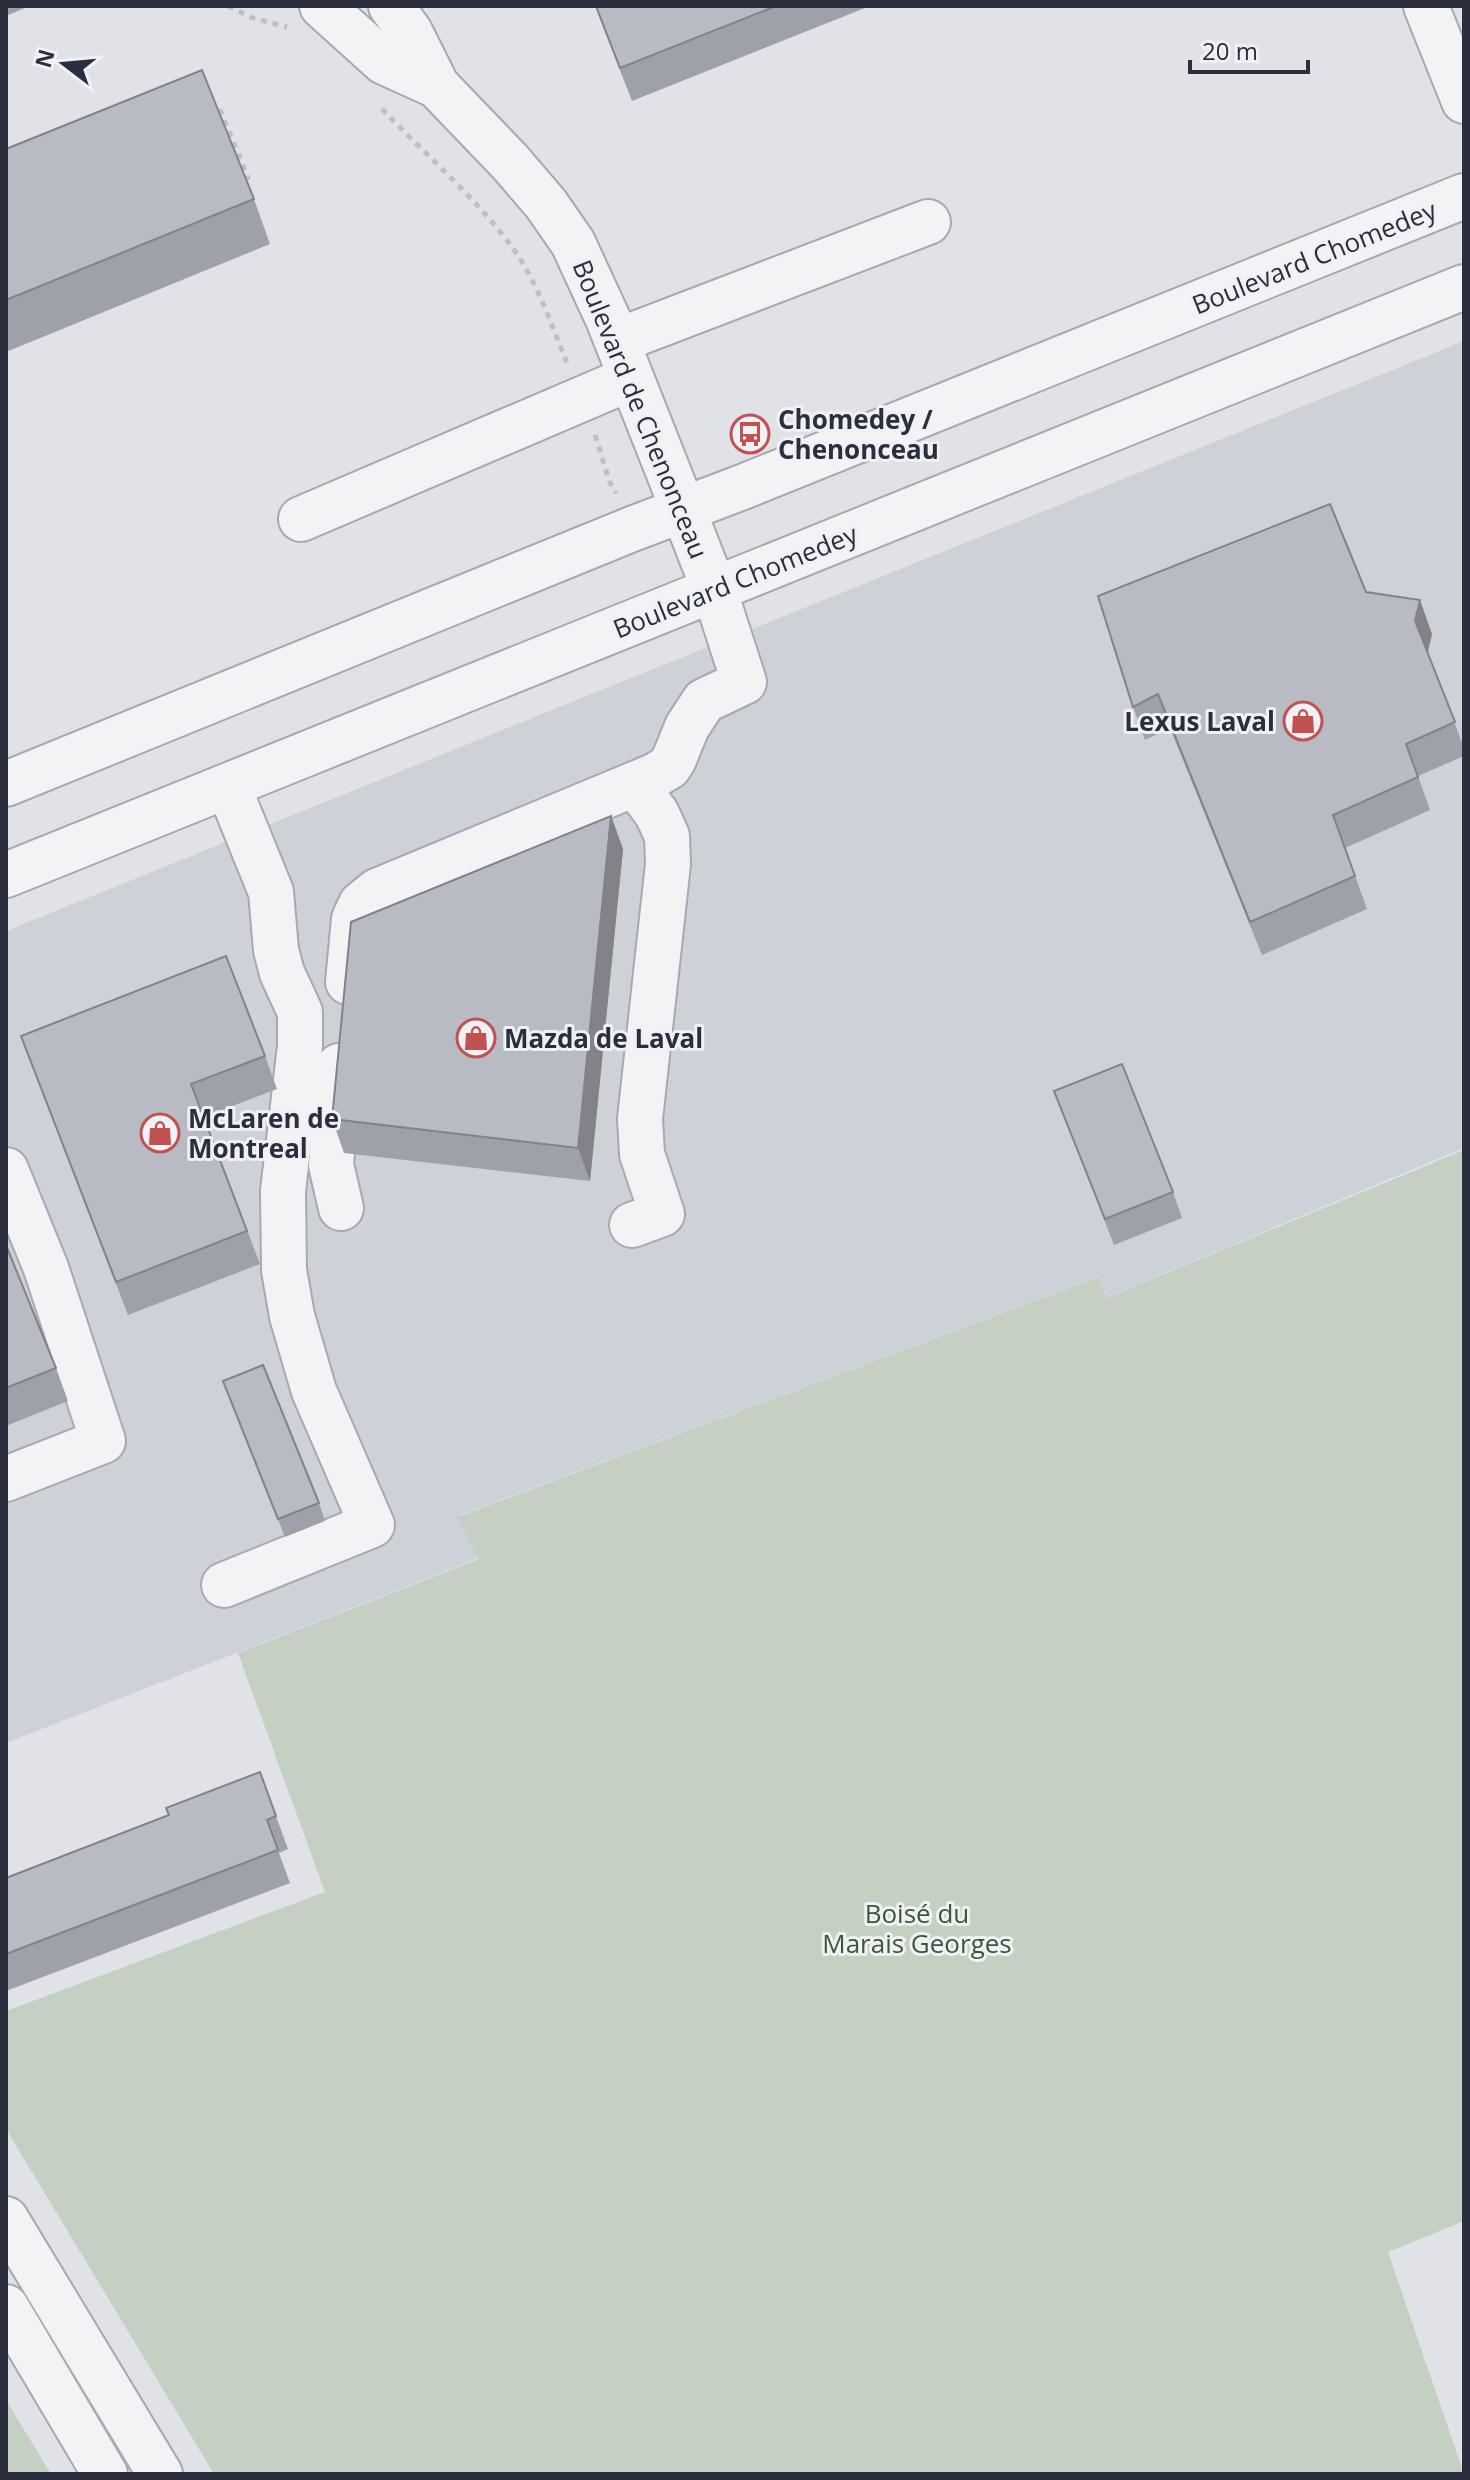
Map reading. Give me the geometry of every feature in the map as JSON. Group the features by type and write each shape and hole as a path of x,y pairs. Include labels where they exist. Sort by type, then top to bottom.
{"street":[{"name":"Boulevard de Chenonceau","path":"391,6 410,32 437,86 510,162 560,224 581,260 714,589 744,682 704,701 687,727 669,767 635,784"},
{"path":"1426,6 1464,101"},
{"name":"Boulevard de Chenonceau","path":"309,19 384,62 437,86"},
{"name":"Boulevard Chomedey","path":"6,784 1464,196"},
{"path":"301,519 624,360 928,222"},
{"name":"Boulevard Chomedey","path":"6,875 1464,287"},
{"path":"341,1208 331,1165 354,919 361,904 377,891 635,784 657,814 667,836 668,864 640,1119 642,1154 662,1214 632,1225"},
{"path":"224,1585 372,1525 314,1391 292,1316 284,1270 283,1191 300,1046 300,1012 282,973 276,950 271,892 228,786"},
{"path":"6,1170 46,1268 103,1441 6,1479"},
{"path":"6,2219 21,2280 160,2474"},
{"path":"6,2307 105,2474"}],"path":[{"path":"228,6 253,18 309,19"},
{"name":"Boulevard de Chenonceau","path":"375,102 513,248 536,288 566,361"},
{"path":"206,110 218,105 248,178 244,179"},
{"name":"Boulevard de Chenonceau","path":"595,434 610,483"}],"shaded area":[{"path":"1464,341 1464,1148 1105,1298 1097,1277 458,1516 479,1558 6,1743 6,931"}],"green space":[{"name":"Boisé du Marais Georges","path":"1464,1150 1464,2221 1388,2252 1464,2474 214,2474 6,2129 6,2011 325,1892 238,1653 479,1559 457,1517 1098,1277 1106,1298"},
{"path":"6,2400 51,2474 6,2474"}],"building":[{"path":"596,6 776,6 620,68"},
{"path":"202,70 254,199 6,300 6,149"},
{"path":"1330,504 1366,592 1420,600 1415,621 1455,722 1406,744 1418,777 1333,815 1355,876 1250,922 1158,694 1133,707 1098,596"},
{"path":"611,816 578,1148 332,1119 351,922"},
{"path":"226,956 265,1056 191,1084 247,1231 116,1282 21,1036"},
{"path":"1122,1064 1173,1192 1105,1219 1054,1091"},
{"path":"6,1251 56,1368 6,1388"},
{"path":"263,1365 319,1503 278,1519 223,1381"},
{"path":"260,1772 276,1816 267,1820 278,1850 6,1954 6,1878 169,1815 166,1808"}],"place":[{"name":"Chomedey / Chenonceau","path":"750,434"},
{"name":"Lexus Laval","path":"1303,721"},
{"name":"Mazda de Laval","path":"476,1038"},
{"name":"McLaren de Montreal","path":"160,1133"}]}
